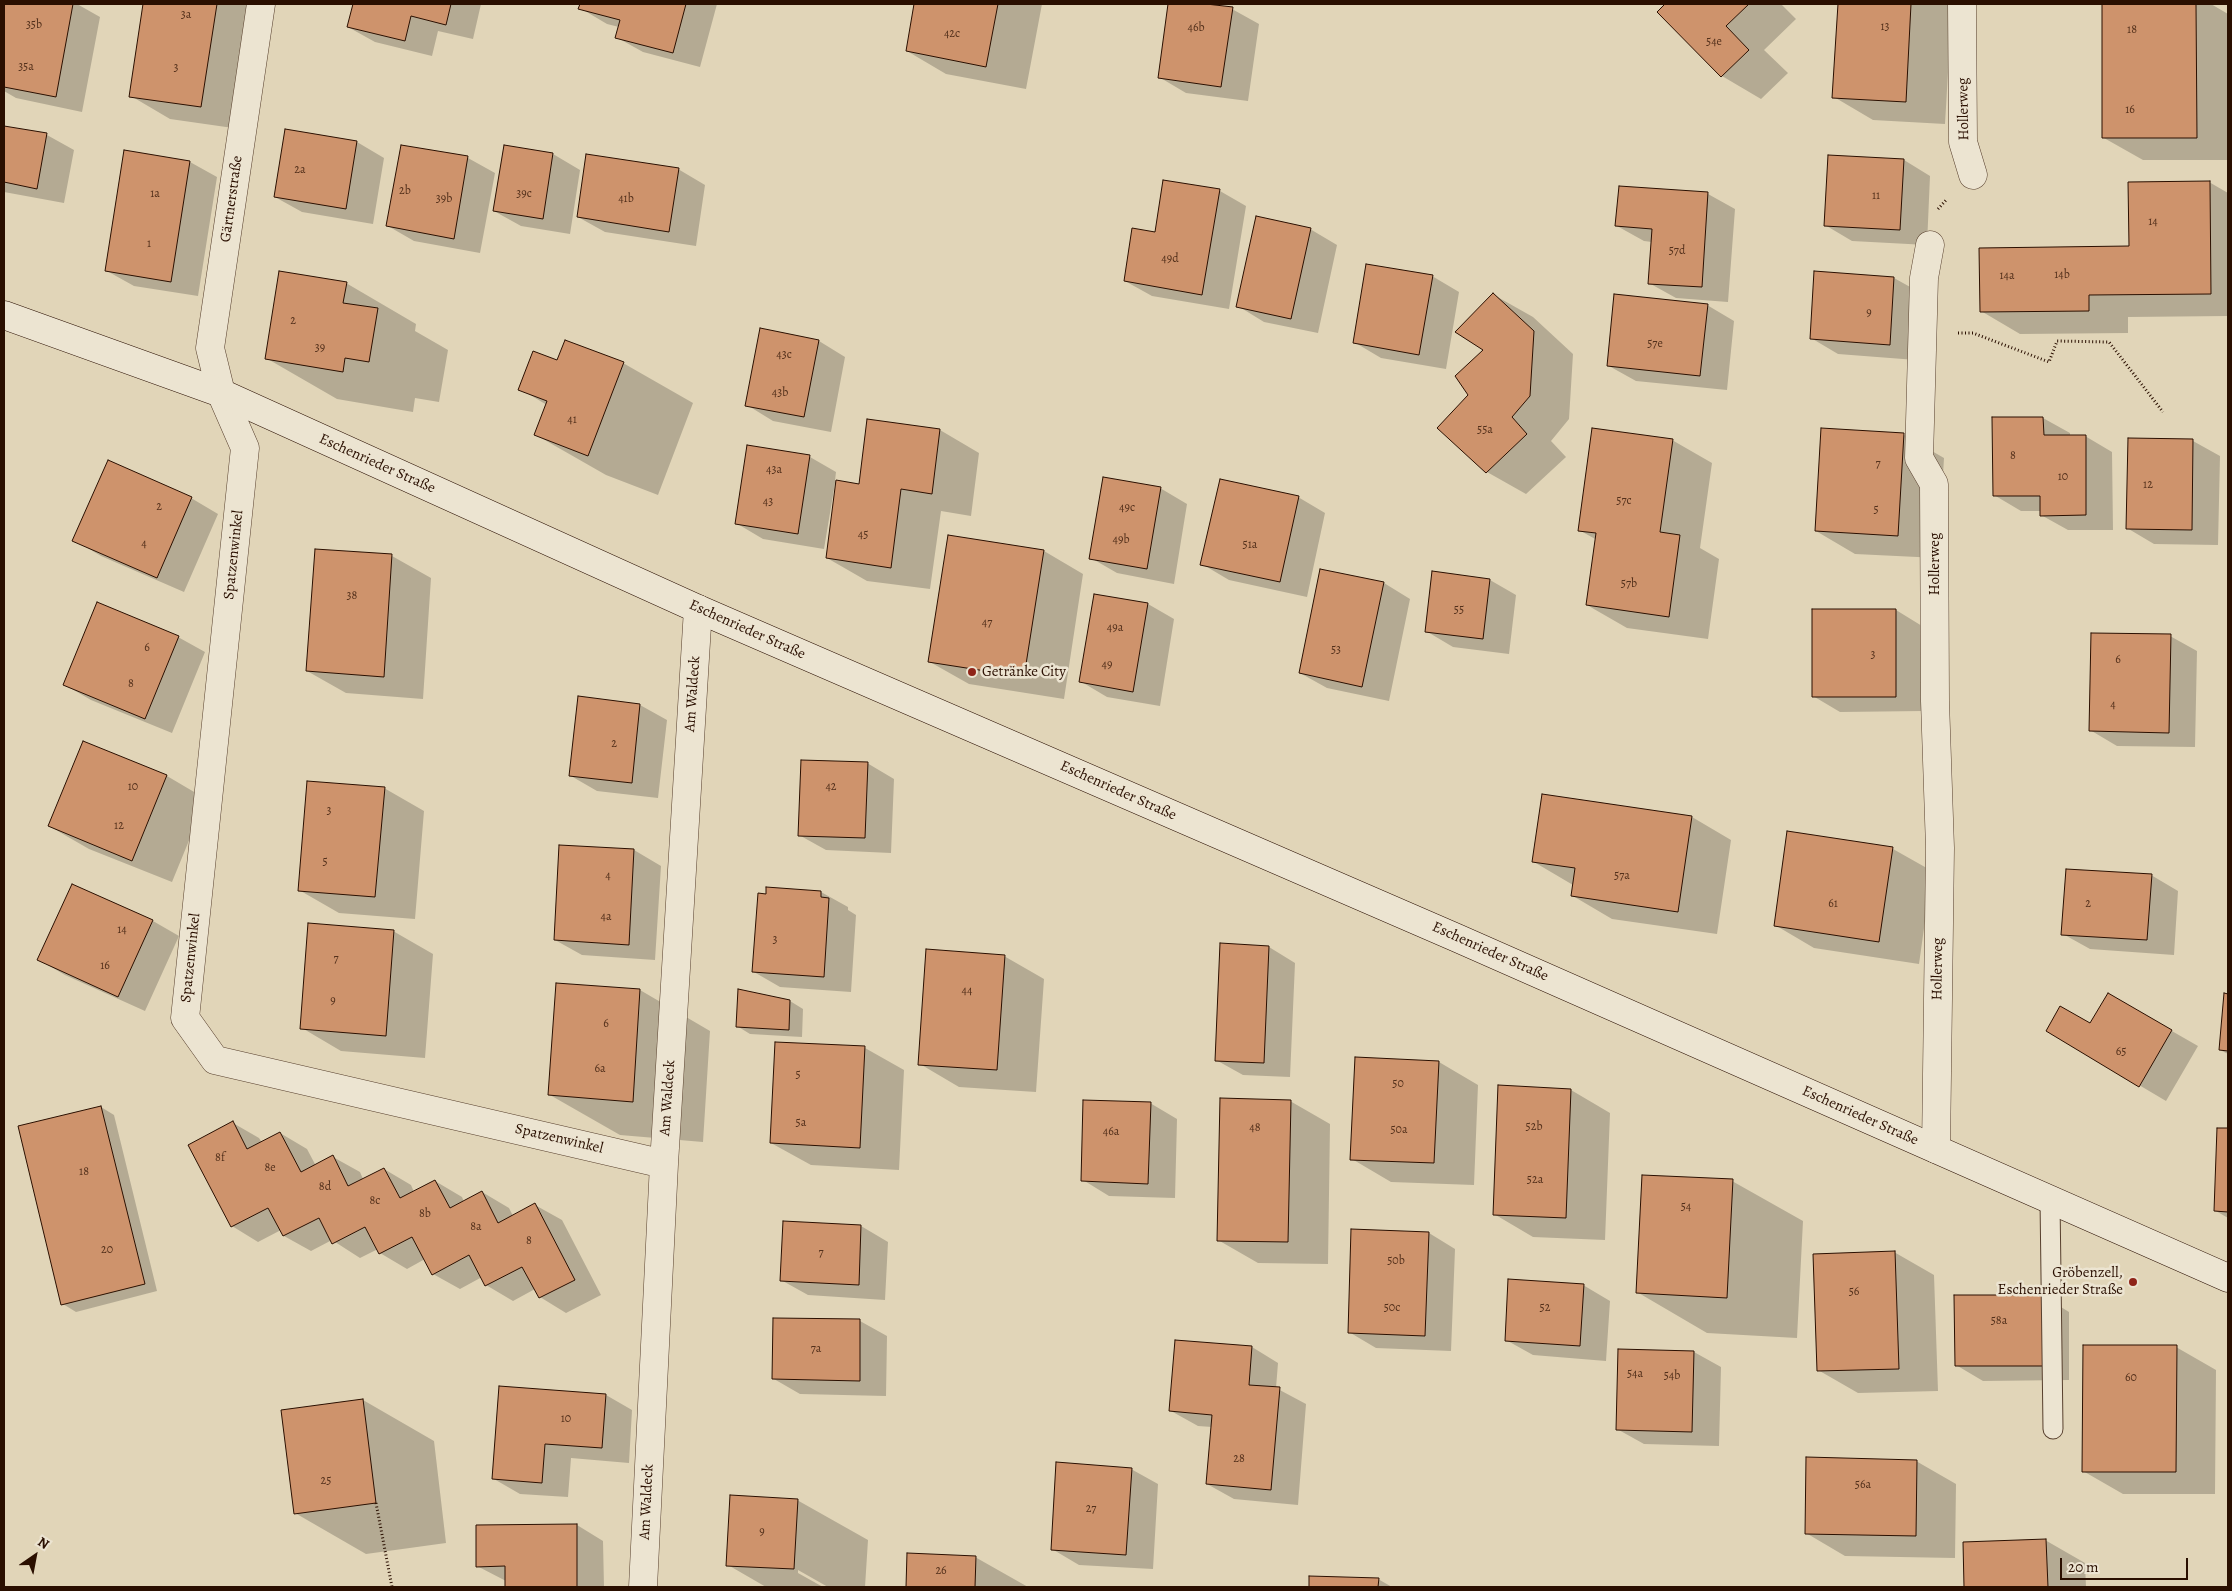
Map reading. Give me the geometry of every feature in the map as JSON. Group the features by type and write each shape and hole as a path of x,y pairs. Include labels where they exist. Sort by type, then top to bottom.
{"street":[{"name":"Gärtnerstraße","path":"221,393 210,348 260,4"},
{"name":"Hollerweg","path":"1962,4 1963,142 1973,175"},
{"name":"Hollerweg","path":"1930,245 1924,278 1919,458 1934,484 1935,701 1940,848 1936,1149"},
{"name":"Eschenrieder Straße","path":"4,315 221,393 698,609 1457,938 2228,1278"},
{"name":"Spatzenwinkel","path":"221,393 245,448 185,1018 215,1060 664,1164"},
{"name":"Am Waldeck","path":"643,1587 664,1164 698,609"}],"lane":[{"path":"2050,1200 2053,1429"}],"path":[{"path":"1930,245 1928,225 1941,204 1973,175"},
{"path":"1922,336 1973,333 2049,362 2057,341 2108,342 2163,412"},
{"path":"376,1503 392,1587"}],"building":[{"path":"4,4 73,4 56,97 4,87"},
{"path":"143,4 217,4 201,107 129,97"},
{"path":"353,4 451,4 446,25 411,16 405,41 347,27"},
{"path":"580,4 686,4 673,53 615,38 620,20 578,9"},
{"path":"914,4 998,4 986,67 906,51"},
{"path":"1168,4 1206,4 1233,7 1221,87 1158,78"},
{"path":"1665,4 1749,4 1726,26 1749,50 1721,77 1657,12"},
{"path":"1838,4 1911,4 1906,102 1832,98"},
{"path":"2102,4 2196,4 2197,138 2102,138"},
{"path":"4,126 47,133 37,189 4,182"},
{"path":"285,129 357,141 346,209 274,197"},
{"path":"401,145 468,156 454,239 386,226"},
{"path":"504,145 553,153 543,219 493,211"},
{"path":"124,150 190,161 171,282 105,271"},
{"path":"586,154 679,168 669,232 577,217"},
{"path":"1828,155 1904,159 1900,230 1824,226"},
{"path":"1163,180 1220,189 1202,295 1124,281 1132,228 1155,232"},
{"path":"2210,181 2211,294 2089,295 2089,311 1980,312 1979,248 2129,246 2128,182"},
{"path":"1619,186 1708,192 1702,287 1648,284 1652,229 1615,226"},
{"path":"1256,216 1311,228 1291,319 1236,307"},
{"path":"1366,264 1433,275 1419,355 1353,343"},
{"path":"279,271 347,282 343,303 378,308 369,362 345,358 343,372 265,359"},
{"path":"1814,271 1894,277 1890,345 1810,339"},
{"path":"1493,293 1534,331 1530,396 1512,417 1527,434 1486,473 1437,428 1468,395 1455,376 1483,350 1455,332"},
{"path":"1614,294 1708,304 1700,376 1607,366"},
{"path":"760,328 819,340 804,417 745,406"},
{"path":"565,340 624,362 588,456 534,435 547,401 518,390 533,351 557,360"},
{"path":"1992,417 2043,417 2044,435 2086,435 2086,515 2040,516 2040,496 1993,496"},
{"path":"867,419 940,429 932,494 901,489 891,568 826,558 836,480 859,484"},
{"path":"1592,428 1673,439 1660,532 1680,535 1669,617 1586,605 1596,533 1578,531"},
{"path":"1821,428 1904,433 1898,536 1815,531"},
{"path":"2128,438 2193,439 2192,530 2126,529"},
{"path":"747,445 810,455 798,534 735,524"},
{"path":"108,460 192,497 157,578 72,541"},
{"path":"1103,477 1161,487 1147,569 1089,559"},
{"path":"1220,479 1299,496 1280,582 1200,565"},
{"path":"948,535 1044,550 1024,677 928,662"},
{"path":"315,549 392,554 384,677 306,671"},
{"path":"1320,569 1384,582 1362,687 1299,673"},
{"path":"1432,571 1490,579 1483,639 1425,632"},
{"path":"1094,594 1148,603 1133,692 1079,682"},
{"path":"97,602 179,636 145,719 63,685"},
{"path":"1812,609 1896,609 1896,697 1812,697"},
{"path":"2091,633 2171,634 2169,733 2089,731"},
{"path":"578,696 640,704 632,783 569,776"},
{"path":"83,741 167,775 132,861 48,826"},
{"path":"801,760 868,762 865,838 798,836"},
{"path":"307,781 385,787 375,897 298,891"},
{"path":"1542,794 1692,816 1678,912 1571,896 1575,868 1532,862"},
{"path":"1787,831 1893,847 1879,942 1774,926"},
{"path":"559,845 634,849 629,945 554,940"},
{"path":"2066,869 2152,874 2147,940 2061,935"},
{"path":"72,884 153,920 118,997 37,960"},
{"path":"766,887 821,891 821,897 829,898 824,977 752,972 758,893 766,894"},
{"path":"308,923 394,930 386,1036 300,1029"},
{"path":"1220,943 1269,946 1264,1063 1215,1061"},
{"path":"926,949 1005,955 997,1070 918,1065"},
{"path":"556,983 640,989 633,1102 548,1095"},
{"path":"738,989 790,1000 789,1030 736,1027"},
{"path":"2108,993 2172,1030 2139,1087 2046,1031 2060,1006 2090,1023"},
{"path":"2224,993 2228,994 2228,1051 2219,1050"},
{"path":"775,1042 865,1046 860,1148 770,1143"},
{"path":"1355,1057 1439,1061 1434,1163 1350,1160"},
{"path":"1498,1085 1571,1089 1566,1218 1493,1215"},
{"path":"1220,1098 1291,1100 1288,1242 1217,1241"},
{"path":"1083,1100 1151,1102 1148,1184 1081,1181"},
{"path":"101,1106 145,1284 61,1305 18,1126"},
{"path":"233,1121 247,1149 280,1132 301,1172 333,1155 348,1186 384,1168 400,1198 435,1180 450,1208 482,1191 498,1223 535,1203 575,1280 539,1298 522,1267 485,1286 469,1255 432,1275 412,1237 379,1254 365,1227 332,1244 319,1218 283,1236 268,1208 231,1227 188,1145"},
{"path":"2217,1128 2228,1128 2228,1212 2214,1211"},
{"path":"1642,1175 1733,1179 1727,1298 1636,1293"},
{"path":"783,1221 861,1225 859,1285 780,1281"},
{"path":"1351,1229 1429,1232 1425,1336 1348,1333"},
{"path":"1895,1251 1899,1369 1817,1371 1813,1254"},
{"path":"1508,1279 1584,1284 1580,1346 1505,1341"},
{"path":"1954,1295 2043,1295 2043,1366 1955,1366"},
{"path":"773,1318 860,1319 860,1381 772,1379"},
{"path":"1175,1340 1252,1346 1249,1385 1280,1387 1271,1490 1206,1484 1212,1415 1169,1411"},
{"path":"2083,1345 2177,1345 2176,1472 2082,1472"},
{"path":"1618,1349 1694,1351 1692,1432 1616,1430"},
{"path":"499,1386 606,1394 602,1448 545,1444 542,1483 492,1479"},
{"path":"363,1399 376,1503 294,1514 281,1410"},
{"path":"1806,1457 1917,1460 1916,1536 1805,1534"},
{"path":"1056,1462 1132,1468 1126,1555 1051,1550"},
{"path":"730,1495 798,1499 794,1569 726,1566"},
{"path":"577,1524 577,1587 505,1587 505,1566 476,1567 476,1525"},
{"path":"2046,1539 2048,1587 1964,1587 1963,1542"},
{"path":"907,1553 976,1556 975,1587 906,1587"},
{"path":"1309,1576 1379,1578 1378,1587 1309,1587"}],"place":[{"name":"Getränke City","path":"972,672"},
{"name":"Gröbenzell, Eschenrieder Straße","path":"2133,1282"}]}
